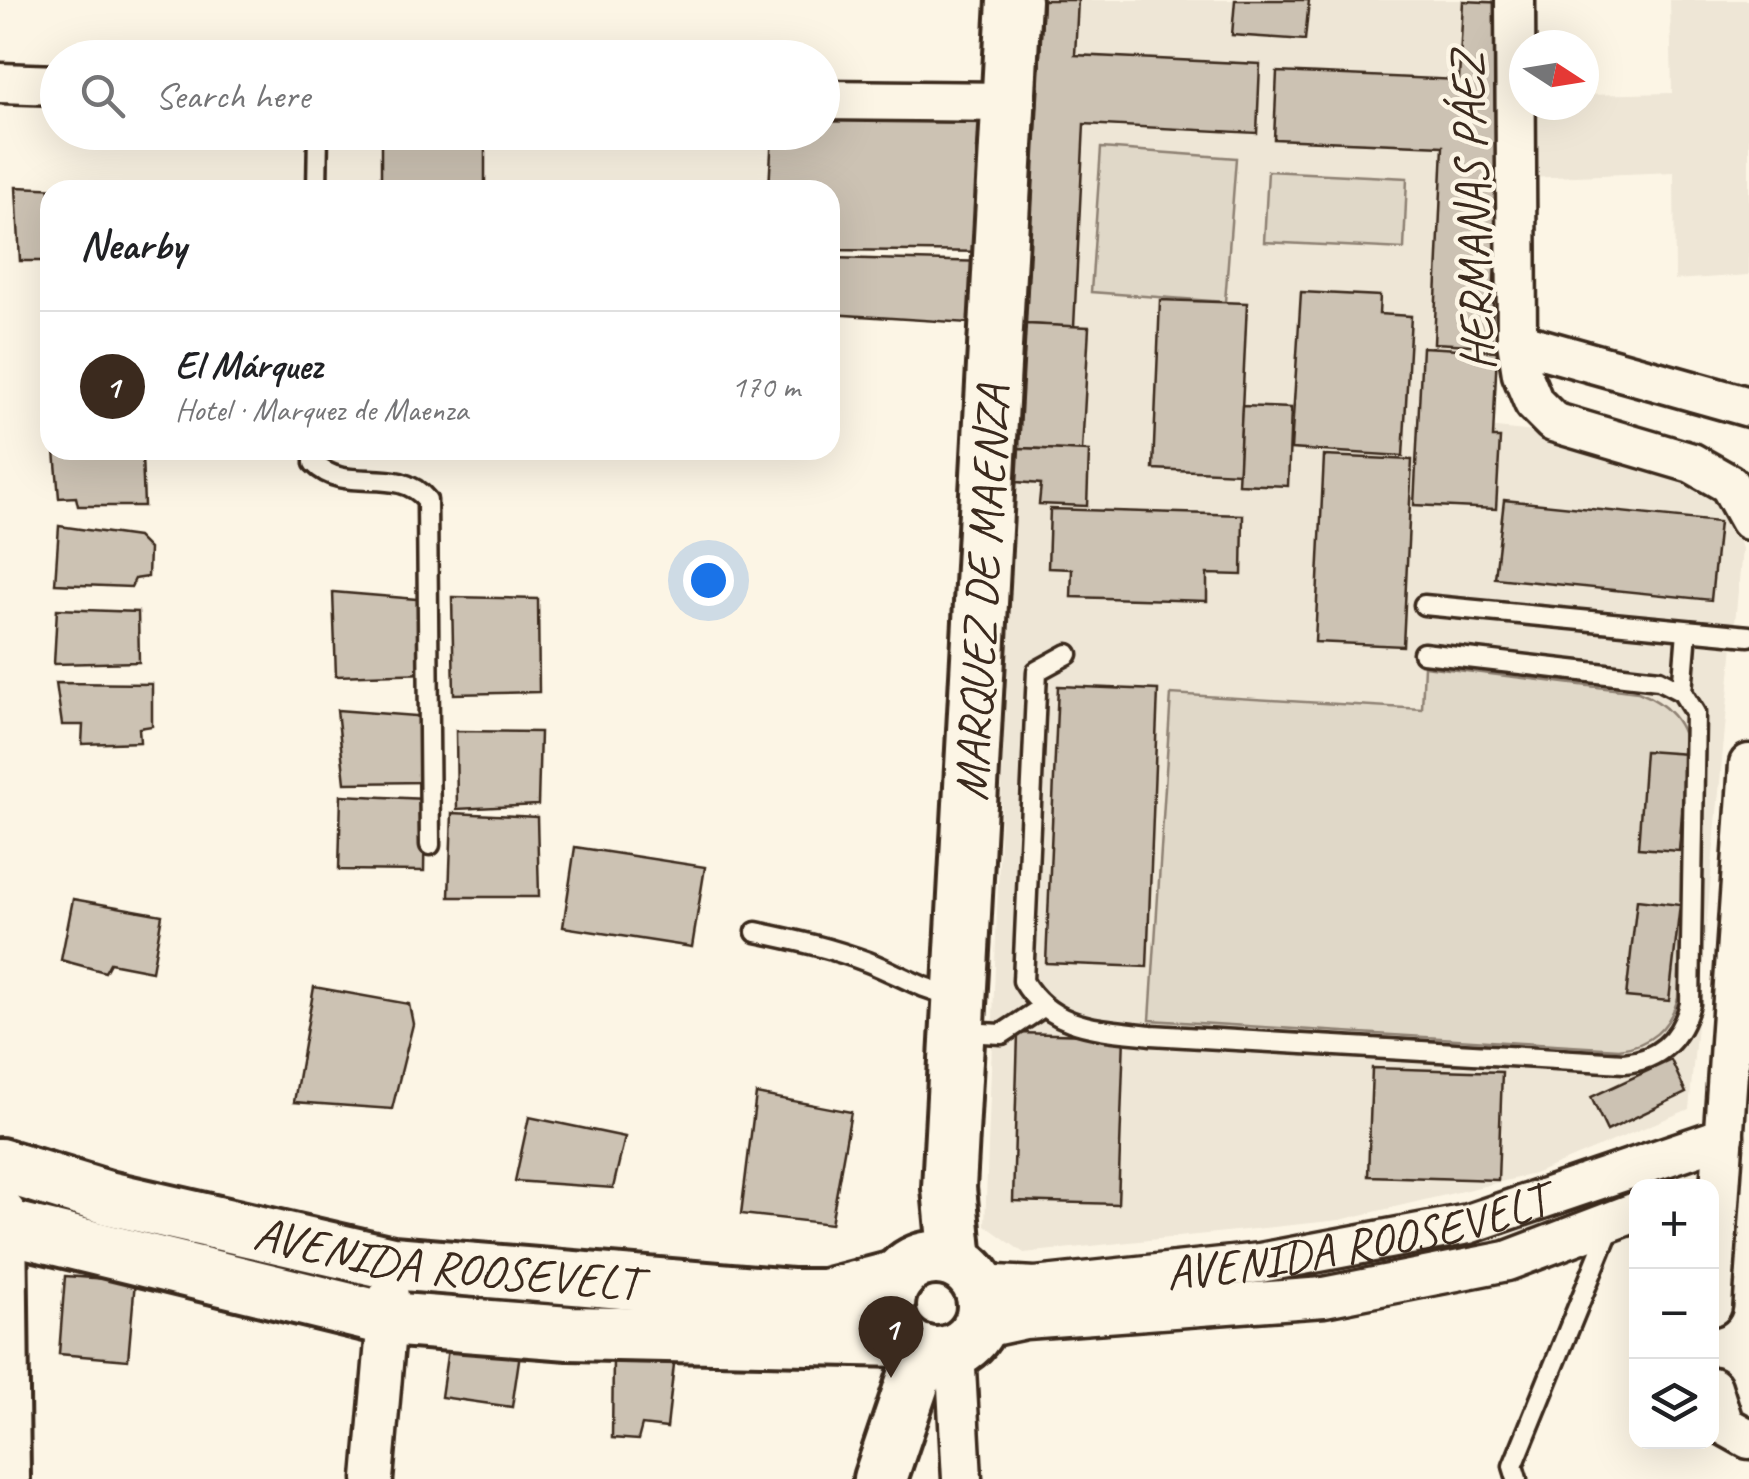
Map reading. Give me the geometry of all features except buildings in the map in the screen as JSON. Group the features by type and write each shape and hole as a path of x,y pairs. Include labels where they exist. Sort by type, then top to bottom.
{"street":[{"name":"MARQUEZ DE MAENZA","path":"880,1479 940,1307 1014,0"},
{"name":"HERMANAS PÁEZ","path":"1515,0 1517,342 1522,374 1534,403 1552,422 1692,463 1729,484 1749,520"},
{"path":"0,83 40,84"},
{"path":"840,100 1010,102"},
{"path":"1517,342 1749,407"},
{"path":"1717,1179 1724,1138 1749,764"},
{"name":"AVENIDA ROOSEVELT","path":"0,1225 387,1319 569,1333 940,1307 1035,1287 1260,1263 1468,1224 1724,1138"},
{"name":"AVENIDA ROOSEVELT","path":"0,1165 108,1198 392,1263 825,1296 1025,1319 1324,1297 1507,1261 1625,1215"},
{"path":"0,1216 3,1479"},
{"path":"373,1479 392,1263"},
{"path":"940,1307 962,1479"},
{"path":"1719,1410 1724,1425 1748,1439"}],"lane":[{"path":"317,180 318,150"},
{"path":"314,460 336,479 405,480 427,500 430,845"},
{"path":"1424,605 1749,636"},
{"path":"1682,692 1687,632"},
{"path":"1068,654 1037,671 1023,980 1043,1008 1082,1028 1152,1036 1624,1063 1650,1058 1680,1031 1690,1004 1695,713 1682,692 1659,680 1423,653"},
{"path":"756,932 817,944 874,964 959,1014 1002,1034 1043,1008"},
{"path":"1517,1479 1513,1466 1625,1215"}],"shaded area":[{"path":"1032,0 1496,0 1477,426 1573,436 1682,471 1728,501 1742,549 1689,1109 1534,1174 1340,1220 1024,1253 985,1225"},
{"path":"1670,0 1749,0 1749,275 1675,280 1674,172 1527,178 1527,120 1599,120 1599,95 1672,93"},
{"path":"1101,148 1236,158 1225,302 1091,292"},
{"path":"1268,171 1407,178 1404,249 1264,242"},
{"path":"1424,666 1638,692 1665,708 1679,723 1687,754 1678,998 1664,1027 1640,1044 1619,1049 1150,1020 1171,694 1422,709"}],"place":[{"name":"El Márquez","path":"891,1378"}]}
